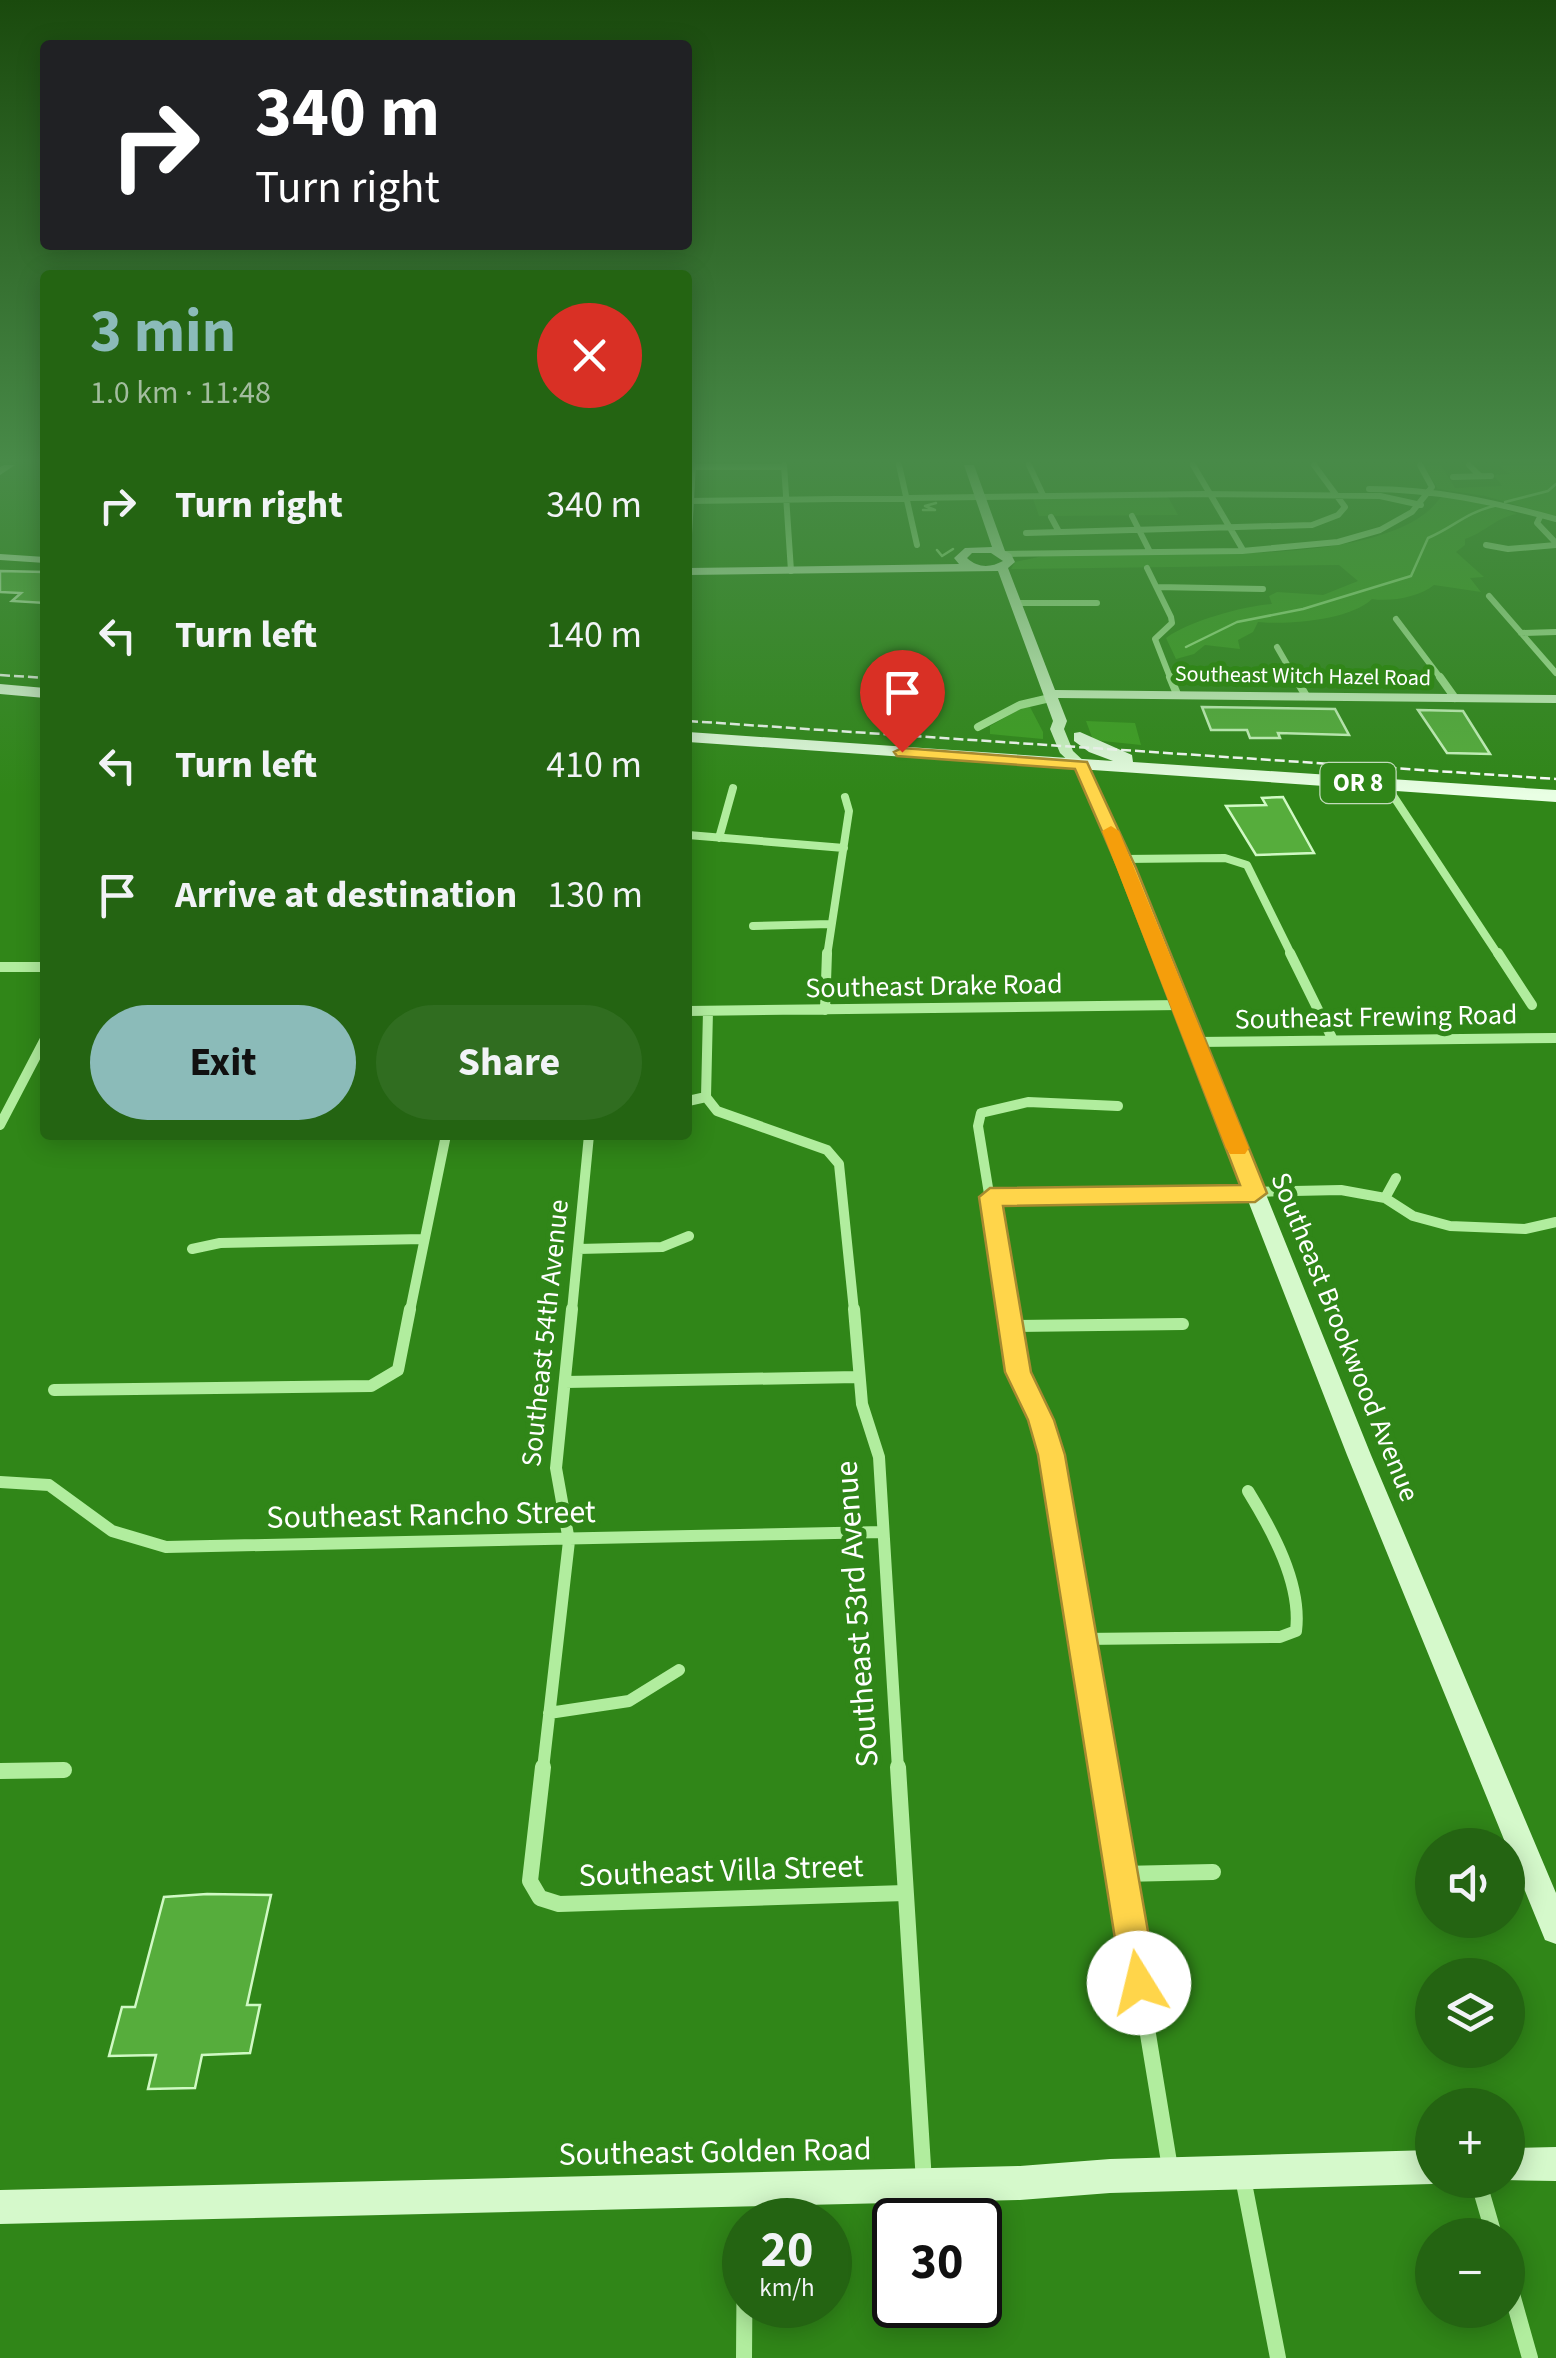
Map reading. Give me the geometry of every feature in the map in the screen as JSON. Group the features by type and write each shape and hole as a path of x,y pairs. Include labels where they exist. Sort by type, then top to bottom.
{"main road":[{"path":"3,690 40,693"},
{"path":"1080,737 1095,748 1160,770"},
{"name":"OR 8","path":"692,738 1556,796"}],"street":[{"path":"992,575 1008,583"},
{"name":"Southeast Brookwood Avenue","path":"1007,575 1060,721 1074,728 1088,754 1081,765"},
{"path":"1151,575 1172,623 1155,639 1177,694"},
{"path":"1157,587 1263,589"},
{"path":"1489,596 1556,672"},
{"path":"1016,603 1096,602"},
{"path":"1396,620 1455,698"},
{"path":"1521,633 1556,632"},
{"path":"1277,647 1306,696"},
{"name":"Southeast Witch Hazel Road","path":"978,727 1020,705 1049,696 1556,699"},
{"name":"Southeast Brookwood Avenue","path":"1060,721 1057,729 1067,752 1081,765 1124,859 1400,1557 1556,1929"},
{"path":"1386,785 1532,1005"},
{"path":"719,838 733,788"},
{"path":"825,1010 824,968 849,811 845,796"},
{"path":"692,835 844,848"},
{"path":"1124,859 1226,858 1247,865 1333,1040"},
{"path":"754,926 830,924"},
{"path":"0,968 40,967"},
{"name":"Southeast Drake Road","path":"692,1011 1181,1005"},
{"path":"692,1100 706,1097 708,1011"},
{"name":"Southeast Frewing Road","path":"1196,1042 1554,1040"},
{"path":"0,1125 40,1049"},
{"name":"Southeast 53rd Avenue","path":"706,1097 716,1111 730,1119 809,1140 828,1150 843,1179 858,1377 879,1457 924,2184"},
{"path":"1118,1106 1094,1102 1005,1104 986,1110 978,1126 1018,1372 1041,1420 1052,1455 1171,2174"},
{"path":"54,1390 371,1386 386,1380 398,1370 445,1140"},
{"name":"Southeast 54th Avenue","path":"540,1898 530,1881 569,1540 567,1514 555,1488 589,1140"},
{"path":"1385,1198 1396,1178"},
{"path":"990,1197 1341,1190 1385,1198 1413,1216 1450,1226 1515,1230 1556,1222"},
{"path":"578,1249 662,1248 689,1236"},
{"path":"192,1249 220,1243 424,1240"},
{"path":"1012,1326 1184,1324"},
{"path":"565,1382 858,1377"},
{"name":"Southeast Rancho Street","path":"0,1482 30,1479 51,1484 71,1494 105,1526 129,1540 166,1547 884,1532"},
{"path":"1082,1639 1280,1637 1296,1631 1296,1605 1268,1523 1248,1491"},
{"path":"548,1713 629,1701 679,1670"},
{"path":"0,1771 64,1770"},
{"path":"1121,1874 1214,1872"},
{"name":"Southeast Villa Street","path":"540,1898 559,1904 905,1893"},
{"path":"1525,2165 1556,2164"},
{"name":"Southeast Golden Road","path":"834,2198 924,2184 1415,2168"},
{"path":"1242,2172 1278,2358"},
{"name":"Southeast Golden Road","path":"0,2207 722,2212"},
{"path":"744,2328 744,2358"},
{"path":"1522,2328 1530,2358"}],"green space":[{"path":"1351,575 1484,577 1470,578 1481,592 1434,585 1404,598 1372,599 1334,616 1302,622 1258,622 1253,632 1238,640 1240,649 1205,645 1194,654 1176,659 1166,638 1217,615 1272,604 1269,596 1277,592 1323,595 1358,581"},
{"path":"1030,707 1043,739 990,734 990,726"},
{"path":"1086,721 1135,723 1141,745 1093,740"}],"building":[{"path":"0,575 40,575 40,603 12,601 21,593 0,592"},
{"path":"1202,707 1335,709 1349,735 1278,733 1280,738 1250,738 1247,730 1211,730"},
{"path":"1418,710 1463,711 1490,754 1447,753"},
{"path":"1283,797 1314,853 1256,855 1226,806 1266,805 1262,798"},
{"path":"271,1895 247,2005 260,2005 250,2053 202,2055 195,2088 148,2089 156,2055 109,2056 122,2007 135,2007 164,1897"}],"waterway":[{"path":"1186,647 1237,622 1303,609 1411,575"}],"railway":[{"path":"0,675 40,678"},
{"path":"692,721 1556,779"}],"slow traffic":[{"path":"1111,831 1237,1148"}],"route":[{"path":"902,752 1081,765 1127,868 1255,1193 990,1197 1018,1372 1041,1420 1052,1455 1139,1983"}]}
